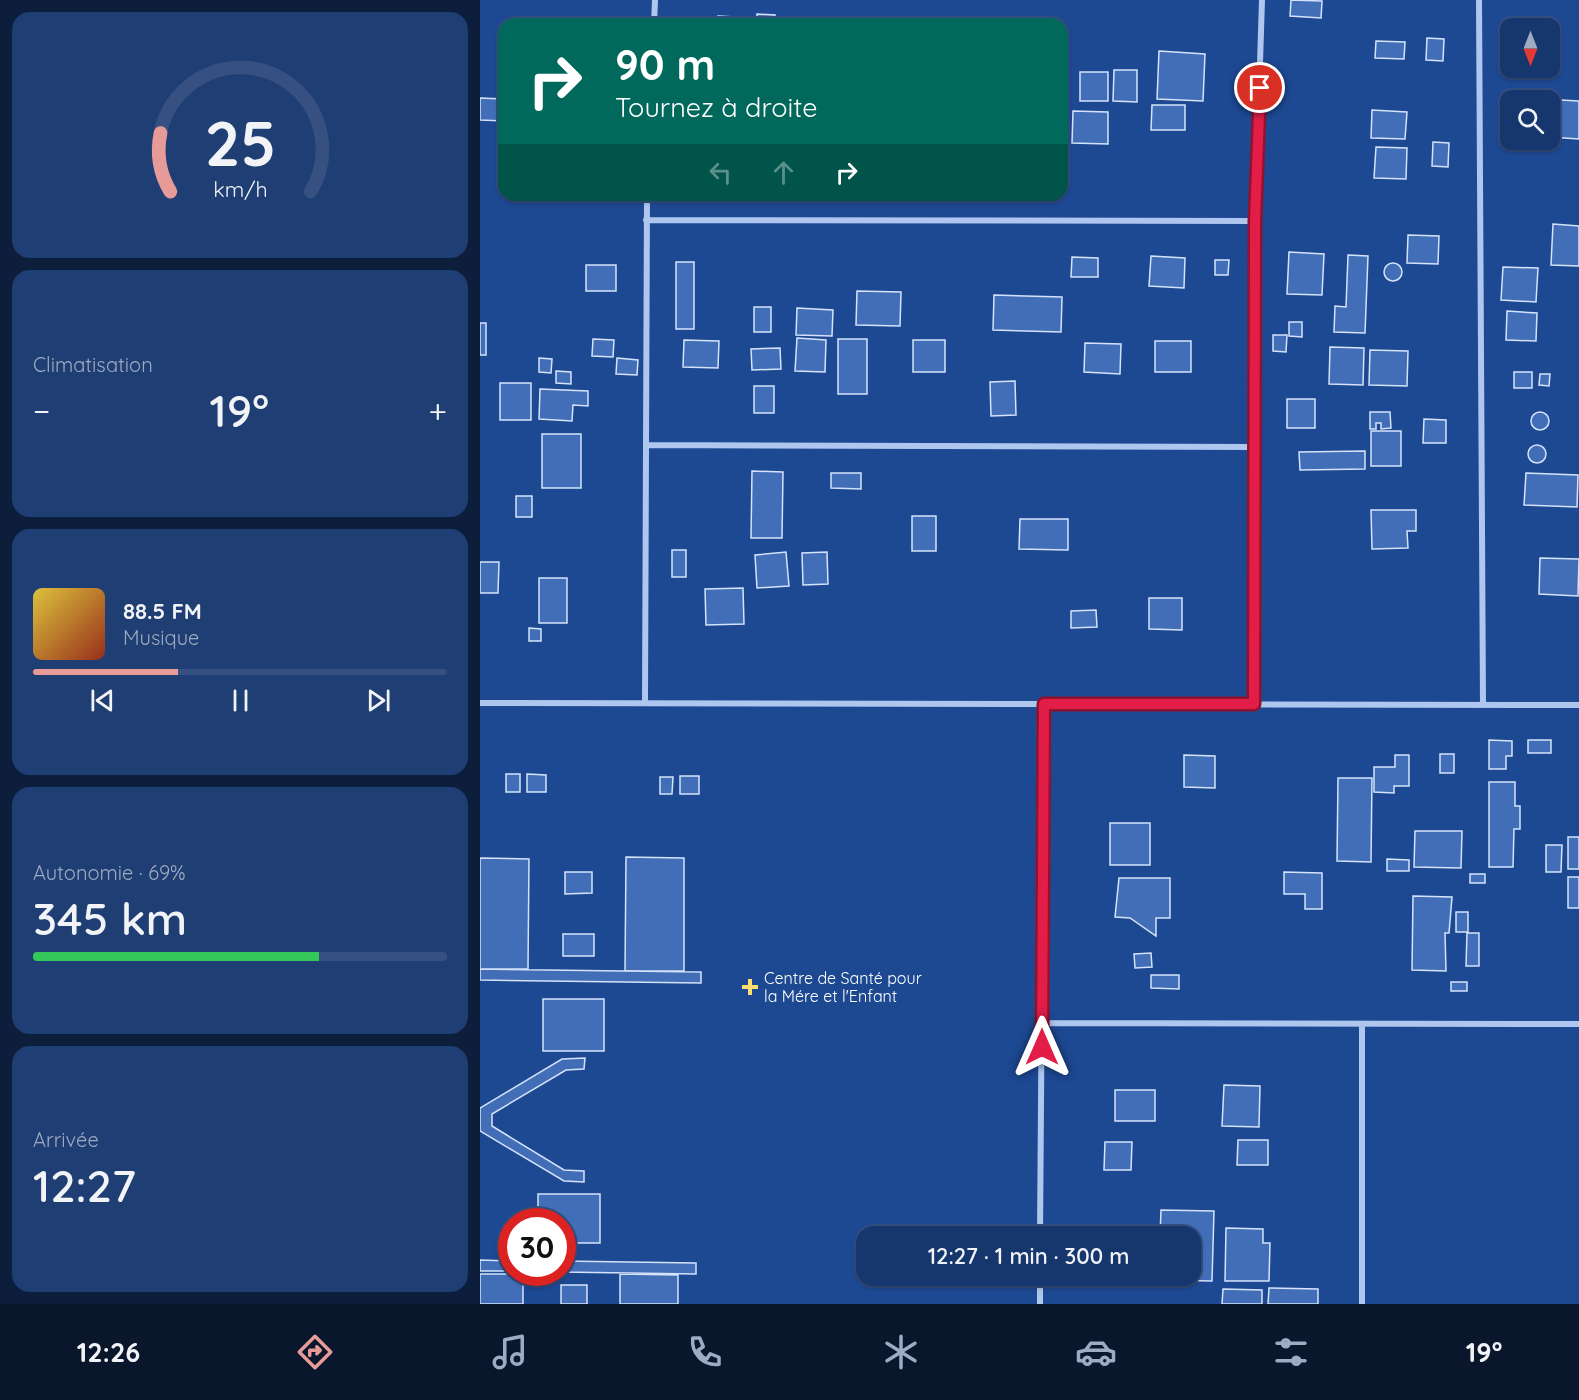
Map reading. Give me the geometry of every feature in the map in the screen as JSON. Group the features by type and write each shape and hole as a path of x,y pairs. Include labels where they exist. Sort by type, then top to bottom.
{"street":[{"path":"654,18 655,0"},
{"path":"1254,704 1255,221 1262,0"},
{"path":"1479,0 1483,705"},
{"path":"645,703 647,201"},
{"path":"646,220 1255,221"},
{"path":"646,445 1255,447"},
{"path":"480,703 1579,705"},
{"path":"1040,1226 1044,704"},
{"path":"1042,1023 1579,1024"},
{"path":"1362,1023 1362,1304"},
{"path":"1040,1286 1040,1304"}],"building":[{"path":"1291,0 1322,1 1321,18 1290,16"},
{"path":"757,14 775,15 775,18 757,18"},
{"path":"718,16 753,18 718,18"},
{"path":"1427,38 1444,39 1443,61 1426,60"},
{"path":"1376,41 1405,42 1404,59 1375,58"},
{"path":"1159,51 1205,54 1203,101 1157,99"},
{"path":"1114,70 1137,70 1137,102 1113,101"},
{"path":"1080,72 1108,72 1108,101 1080,101"},
{"path":"480,98 498,99 498,121 480,120"},
{"path":"1560,100 1579,101 1579,139 1560,138"},
{"path":"1152,105 1185,105 1185,130 1151,130"},
{"path":"1372,110 1407,112 1405,139 1371,138"},
{"path":"1073,111 1108,112 1108,144 1072,143"},
{"path":"1433,142 1449,143 1448,167 1432,166"},
{"path":"1376,147 1407,148 1406,179 1374,178"},
{"path":"1553,224 1579,226 1579,266 1551,265"},
{"path":"1408,235 1439,236 1438,264 1407,263"},
{"path":"1289,252 1324,254 1322,295 1287,294"},
{"path":"1348,255 1368,256 1365,333 1334,332 1335,306 1346,307"},
{"path":"1151,256 1185,258 1184,288 1149,286"},
{"path":"1072,257 1098,258 1098,277 1071,277"},
{"path":"1215,260 1229,260 1228,275 1215,275"},
{"path":"676,262 694,262 694,329 676,329"},
{"path":"1389,263 1397,263 1402,268 1400,279 1389,281 1384,276 1384,268"},
{"path":"586,265 616,265 616,291 586,291"},
{"path":"1503,267 1538,268 1536,302 1501,300"},
{"path":"857,291 901,292 900,326 856,325"},
{"path":"994,295 1062,297 1061,332 993,330"},
{"path":"754,307 771,307 771,332 754,332"},
{"path":"797,308 833,310 832,336 796,335"},
{"path":"1507,311 1537,313 1536,341 1506,340"},
{"path":"1289,322 1302,322 1302,337 1289,336"},
{"path":"480,323 486,323 486,355 480,355"},
{"path":"1273,335 1287,335 1286,352 1273,351"},
{"path":"797,338 826,340 825,372 795,371"},
{"path":"593,339 614,340 613,357 592,356"},
{"path":"838,339 867,339 867,394 838,394"},
{"path":"684,340 719,341 718,368 683,367"},
{"path":"913,340 945,340 945,372 913,372"},
{"path":"1155,341 1191,341 1191,372 1155,372"},
{"path":"1085,343 1121,344 1120,374 1084,372"},
{"path":"1330,347 1364,348 1363,385 1329,384"},
{"path":"780,348 781,369 752,370 751,349"},
{"path":"1370,350 1408,351 1407,386 1369,385"},
{"path":"539,358 552,359 551,373 539,372"},
{"path":"617,358 638,360 637,375 616,374"},
{"path":"556,371 571,372 571,384 556,383"},
{"path":"1514,372 1532,372 1532,388 1514,388"},
{"path":"1540,374 1550,374 1549,386 1539,385"},
{"path":"1015,381 1016,415 991,416 990,382"},
{"path":"500,383 531,383 531,420 500,420"},
{"path":"754,386 774,386 774,413 754,413"},
{"path":"540,389 588,391 588,406 573,405 572,421 539,419"},
{"path":"1287,399 1315,399 1315,428 1287,428"},
{"path":"1370,412 1390,412 1391,428 1381,429 1381,423 1376,423 1376,429 1370,429"},
{"path":"1536,412 1544,412 1549,417 1547,428 1536,430 1531,425 1531,417"},
{"path":"1424,419 1446,420 1446,443 1423,443"},
{"path":"1371,431 1401,431 1401,466 1371,466"},
{"path":"542,434 581,434 581,488 542,488"},
{"path":"1533,445 1541,445 1546,450 1544,461 1533,463 1528,458 1528,450"},
{"path":"1365,451 1365,469 1300,470 1299,452"},
{"path":"752,471 783,472 782,538 751,538"},
{"path":"831,473 861,473 861,489 831,488"},
{"path":"1526,473 1578,475 1577,507 1524,505"},
{"path":"516,496 532,496 532,517 516,517"},
{"path":"1371,510 1416,510 1416,531 1407,531 1408,548 1372,549"},
{"path":"912,516 936,516 936,551 912,551"},
{"path":"1020,519 1068,519 1068,550 1019,549"},
{"path":"672,550 686,550 686,577 672,577"},
{"path":"786,552 789,586 757,588 755,555"},
{"path":"827,552 828,584 803,585 802,553"},
{"path":"1540,558 1579,559 1578,596 1539,594"},
{"path":"480,562 499,562 498,593 480,593"},
{"path":"539,578 567,578 567,623 539,623"},
{"path":"743,588 744,624 706,625 705,589"},
{"path":"1149,598 1182,598 1182,630 1149,629"},
{"path":"1096,610 1097,627 1071,628 1071,611"},
{"path":"529,628 541,629 541,641 529,641"},
{"path":"1489,740 1512,741 1512,756 1506,756 1506,769 1489,769"},
{"path":"1528,740 1551,740 1551,753 1528,753"},
{"path":"1440,754 1454,754 1454,773 1440,773"},
{"path":"1184,755 1215,756 1215,788 1184,787"},
{"path":"1395,755 1409,755 1409,786 1394,786 1394,793 1374,792 1374,767 1395,767"},
{"path":"506,774 520,774 520,792 506,792"},
{"path":"527,774 546,775 546,792 527,792"},
{"path":"680,776 699,776 699,794 680,794"},
{"path":"660,777 673,777 672,794 660,794"},
{"path":"1338,778 1372,778 1371,862 1337,861"},
{"path":"1489,782 1515,782 1515,806 1520,806 1520,829 1514,829 1513,867 1489,867"},
{"path":"1110,823 1150,823 1150,865 1110,865"},
{"path":"1415,831 1462,831 1461,868 1414,867"},
{"path":"1568,837 1579,837 1579,869 1568,869"},
{"path":"1546,845 1562,845 1561,872 1546,872"},
{"path":"626,857 684,858 684,971 625,971"},
{"path":"480,858 529,859 528,969 480,969"},
{"path":"1387,859 1409,860 1409,871 1387,871"},
{"path":"565,872 592,872 592,893 565,894"},
{"path":"1284,872 1322,873 1322,909 1305,909 1305,894 1284,894"},
{"path":"1470,874 1485,874 1485,883 1470,883"},
{"path":"1568,877 1579,877 1579,908 1568,908"},
{"path":"1119,878 1170,878 1170,918 1156,918 1156,936 1130,918 1115,917"},
{"path":"1413,896 1452,897 1449,933 1445,933 1446,971 1412,970"},
{"path":"1456,912 1468,912 1468,932 1456,932"},
{"path":"1467,933 1479,933 1479,966 1466,966"},
{"path":"563,934 594,934 594,956 563,956"},
{"path":"1151,953 1152,967 1135,968 1134,954"},
{"path":"480,969 701,972 701,983 480,980"},
{"path":"1151,975 1179,975 1179,989 1151,988"},
{"path":"1451,982 1467,982 1467,991 1451,991"},
{"path":"543,999 604,999 604,1051 543,1051"},
{"path":"585,1058 584,1069 566,1070 492,1114 492,1126 564,1170 584,1171 584,1182 564,1181 480,1131 480,1108 562,1059"},
{"path":"1224,1085 1260,1086 1259,1127 1222,1126"},
{"path":"1115,1090 1155,1090 1155,1121 1115,1121"},
{"path":"1238,1140 1268,1140 1268,1165 1237,1165"},
{"path":"1105,1142 1132,1142 1131,1170 1104,1170"},
{"path":"538,1194 600,1194 600,1243 576,1243 576,1208 538,1208"},
{"path":"1161,1210 1214,1211 1212,1281 1201,1281 1201,1226 1160,1226"},
{"path":"1226,1228 1263,1229 1263,1243 1270,1243 1269,1281 1225,1281"},
{"path":"480,1260 498,1261 498,1271 480,1271"},
{"path":"576,1261 696,1263 696,1274 576,1272"},
{"path":"480,1274 498,1274 498,1286 523,1286 523,1304 480,1304"},
{"path":"620,1274 678,1275 678,1304 620,1304"},
{"path":"587,1285 587,1304 561,1304 561,1286"},
{"path":"1269,1288 1318,1289 1318,1304 1268,1304"},
{"path":"1223,1289 1262,1290 1262,1304 1222,1304"}],"place":[{"name":"Centre de Santé pour la Mére et l'Enfant","path":"750,987"}],"route":[{"path":"1042,1047 1044,704 1254,704 1255,221 1260,88"}]}
